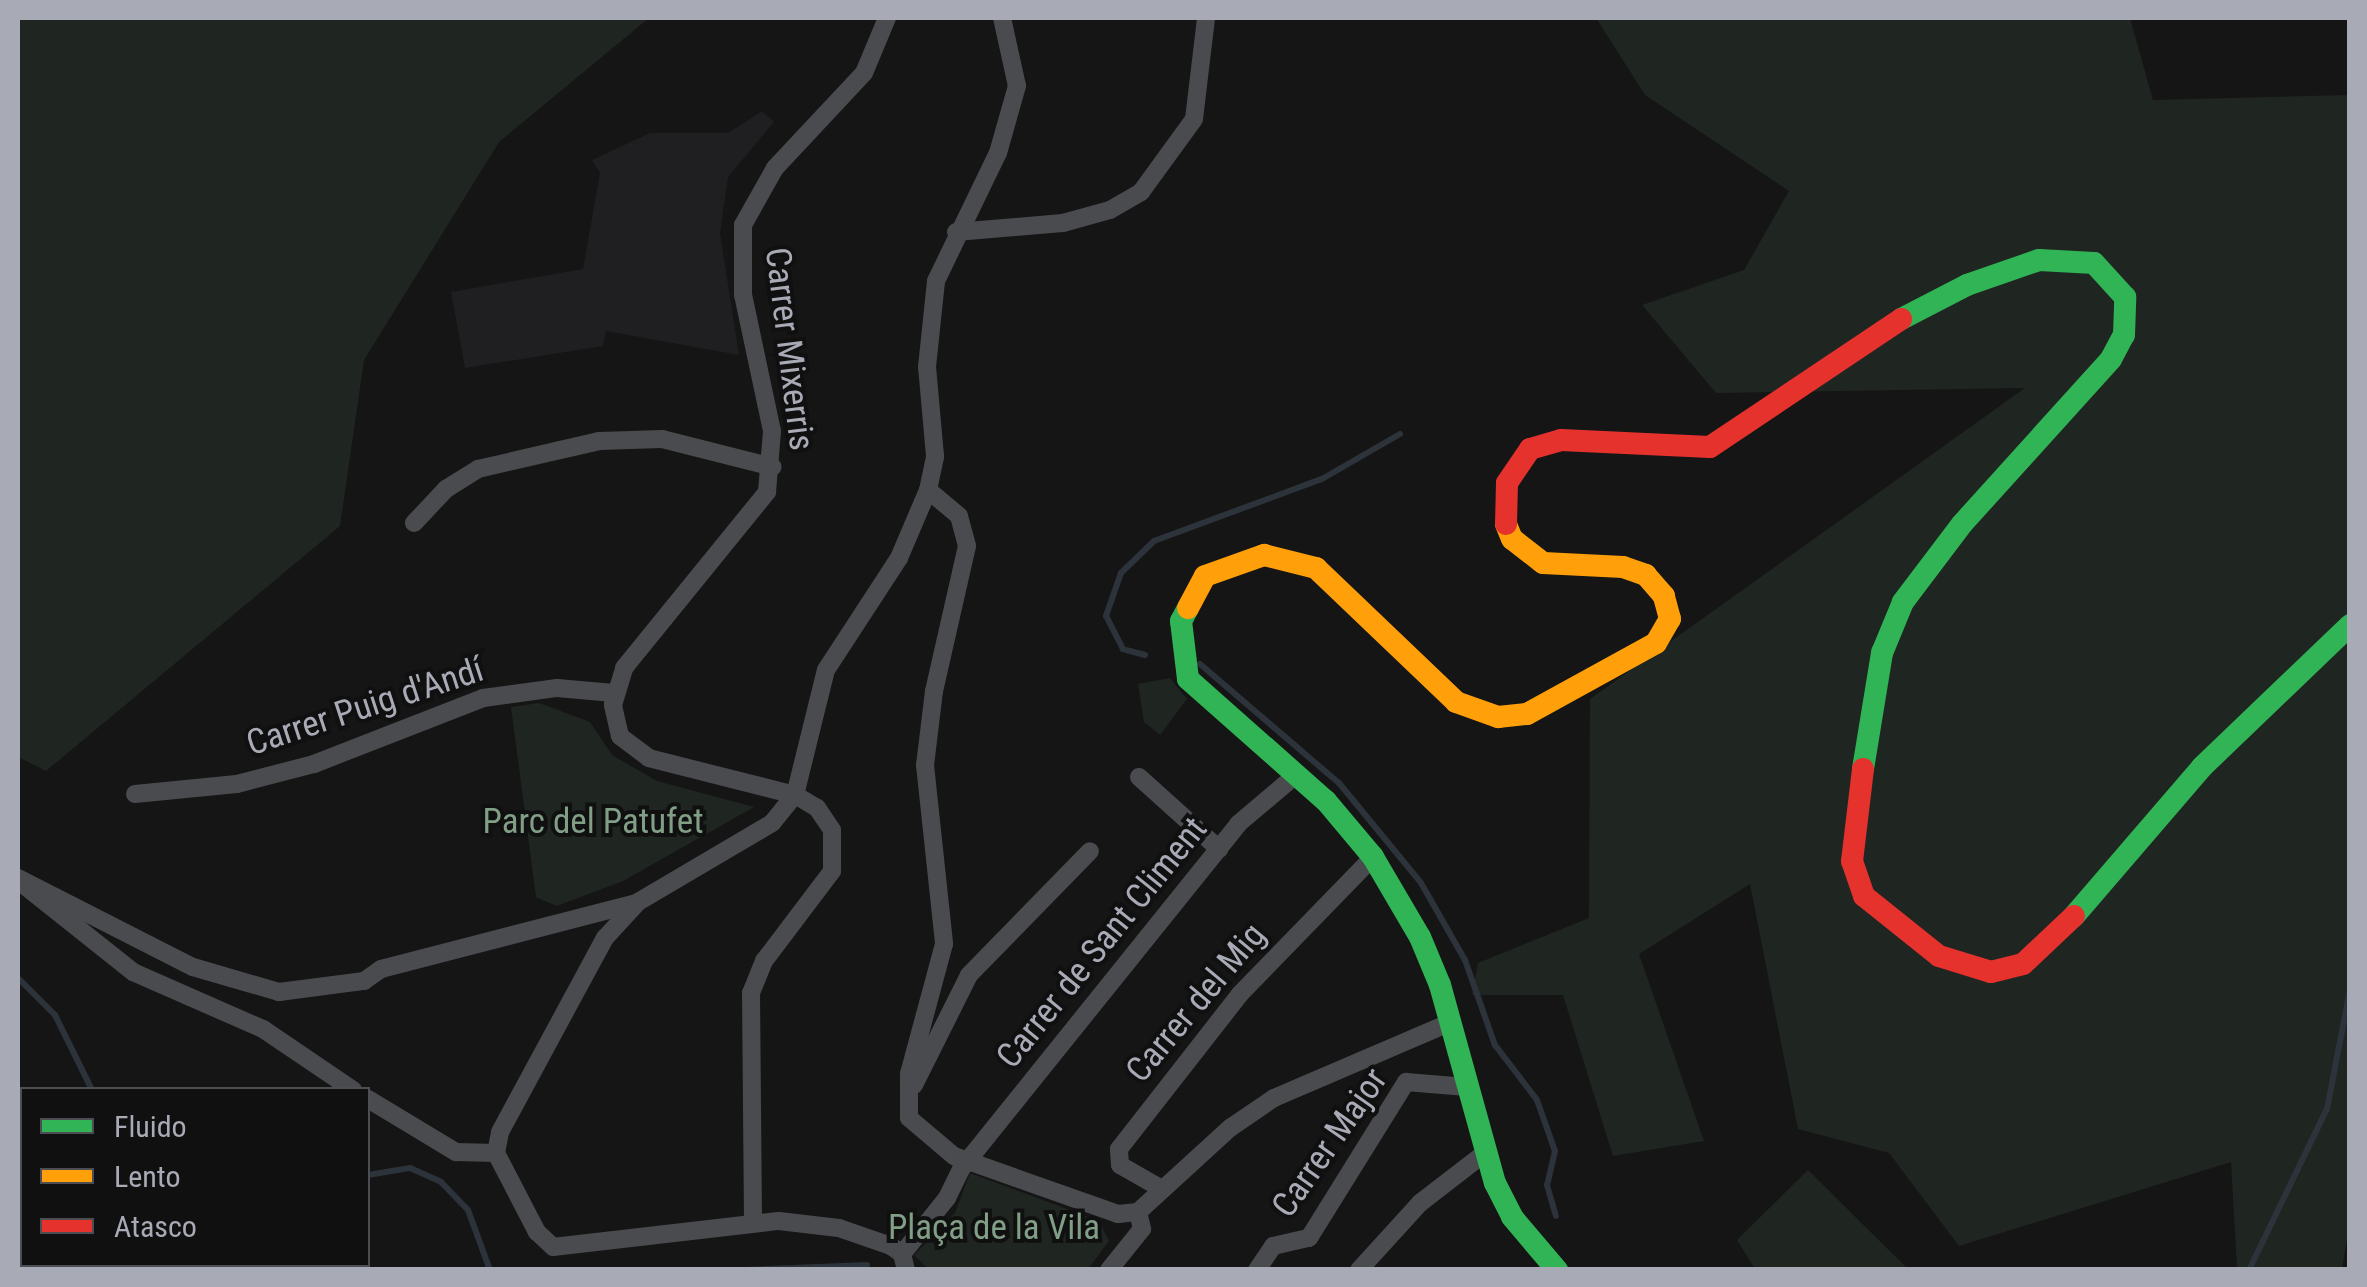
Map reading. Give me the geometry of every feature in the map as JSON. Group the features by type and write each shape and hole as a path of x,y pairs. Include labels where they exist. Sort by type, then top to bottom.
{"street":[{"name":"Carrer Mixerris","path":"614,693 632,658 753,516 773,466 744,294 743,225 775,168 864,73 887,18"},
{"path":"18,879 193,967 278,992 364,982 382,970 462,952 540,925 565,924 638,902 772,823 796,795 826,670 892,572 928,490 935,456 927,367 932,302 956,232 1014,103 1017,64 1002,18"},
{"path":"956,232 1063,224 1110,210 1140,192 1194,119 1206,18"},
{"path":"1557,1270 1512,1217 1485,1153 1451,1022 1420,937 1373,857 1296,775 1188,679 1179,644 1194,587 1220,566 1264,556 1300,561 1332,578 1444,692 1483,714 1528,714 1656,643 1670,618 1664,596 1646,575 1623,567 1543,563 1512,540 1502,511 1507,483 1530,449 1561,440 1710,446 1892,324 1968,286 2058,258 2082,259 2112,277 2127,308 2118,348 1910,588 1878,669 1852,845 1858,885 1905,934 1980,971 2012,969 2043,951 2202,767 2350,626"},
{"path":"414,524 446,490 478,469 599,442 662,438 773,466"},
{"path":"928,490 959,516 967,546 934,691 925,765 944,908 942,966 906,1098 915,1126 970,1162 1118,1214 1138,1212 1274,1098 1451,1022"},
{"name":"Carrer Puig d'Andí","path":"135,794 237,784 314,764 484,698 557,688 614,693"},
{"path":"614,693 620,736 649,758 796,795 826,820 835,862 764,962 752,993 752,1220"},
{"name":"Carrer de Sant Climent","path":"970,1162 1249,812 1296,775"},
{"path":"1139,778 1219,848"},
{"path":"906,1098 969,975 1090,851"},
{"name":"Carrer del Mig","path":"1162,1188 1120,1165 1119,1149 1240,994 1373,857"},
{"path":"18,879 133,972 263,1028 348,1087"},
{"path":"638,902 590,965 500,1132 496,1153 537,1232 554,1247 752,1220 840,1228 904,1262 970,1162"},
{"path":"565,924 580,933 590,965"},
{"name":"Carrer Major","path":"1257,1270 1273,1246 1309,1238 1406,1082 1467,1086"},
{"path":"370,1101 456,1152 496,1153"},
{"path":"1359,1270 1420,1203 1485,1153"},
{"path":"1109,1270 1143,1224 1138,1212"},
{"path":"1118,1214 1118,1232 1135,1236"}],"shaded area":[{"path":"762,111 774,122 728,177 720,233 739,355 606,331 603,346 465,368 451,292 583,269 600,173 592,160 650,133 728,133"},
{"path":"18,1177 20,1267 62,1269 18,1269"}],"green space":[{"path":"18,18 649,18 499,142 364,360 340,526 46,771 18,757"},
{"path":"1596,18 2130,18 2153,100 2349,95 2350,1221 2342,1269 2237,1269 2231,1162 1959,1246 1889,1153 1798,1129 1750,884 1639,954 1704,1141 1613,1156 1563,995 1472,995 1478,963 1589,918 1590,699 2025,388 1716,393 1642,305 1744,270 1789,191 1645,95"},
{"path":"1170,678 1187,699 1160,735 1144,722 1138,684"},
{"name":"Parc del Patufet","path":"539,703 590,722 612,755 657,781 754,807 623,881 557,906 542,900 536,897 511,707"},
{"path":"1808,1170 1908,1269 1755,1269 1737,1240"},
{"name":"Plaça de la Vila","path":"970,1173 1099,1221 1109,1241 1088,1269 928,1269 914,1255 955,1213"}],"waterway":[{"path":"1145,655 1123,649 1106,616 1121,573 1154,541 1322,479 1400,434"},
{"path":"1200,664 1339,783 1421,883 1465,960 1495,1045 1537,1100 1555,1151 1547,1185 1556,1216"},
{"path":"18,978 55,1015 91,1087"},
{"path":"2249,1270 2327,1109 2350,989"},
{"path":"370,1175 410,1168 441,1182 468,1210 490,1270"},
{"path":"745,1270 867,1265"}],"traffic: fast":[{"path":"1863,769 1882,653 1903,602 1962,524 2111,359 2124,335 2125,297 2094,263 2039,260 1967,285 1901,319"},
{"path":"1188,608 1181,621 1188,679 1326,801 1373,857 1420,937 1440,985 1495,1183 1512,1217 1557,1270"},
{"path":"2074,916 2202,767 2350,625"}],"traffic: slow":[{"path":"1188,608 1205,576 1264,555 1316,568 1456,702 1498,717 1527,714 1656,643 1670,619 1664,596 1646,575 1623,567 1543,563 1512,539 1506,524"}],"traffic: jam":[{"path":"1506,524 1507,483 1530,449 1561,440 1710,447 1901,319"},
{"path":"1863,769 1852,861 1864,896 1939,956 1991,972 2023,964 2074,916"}]}
